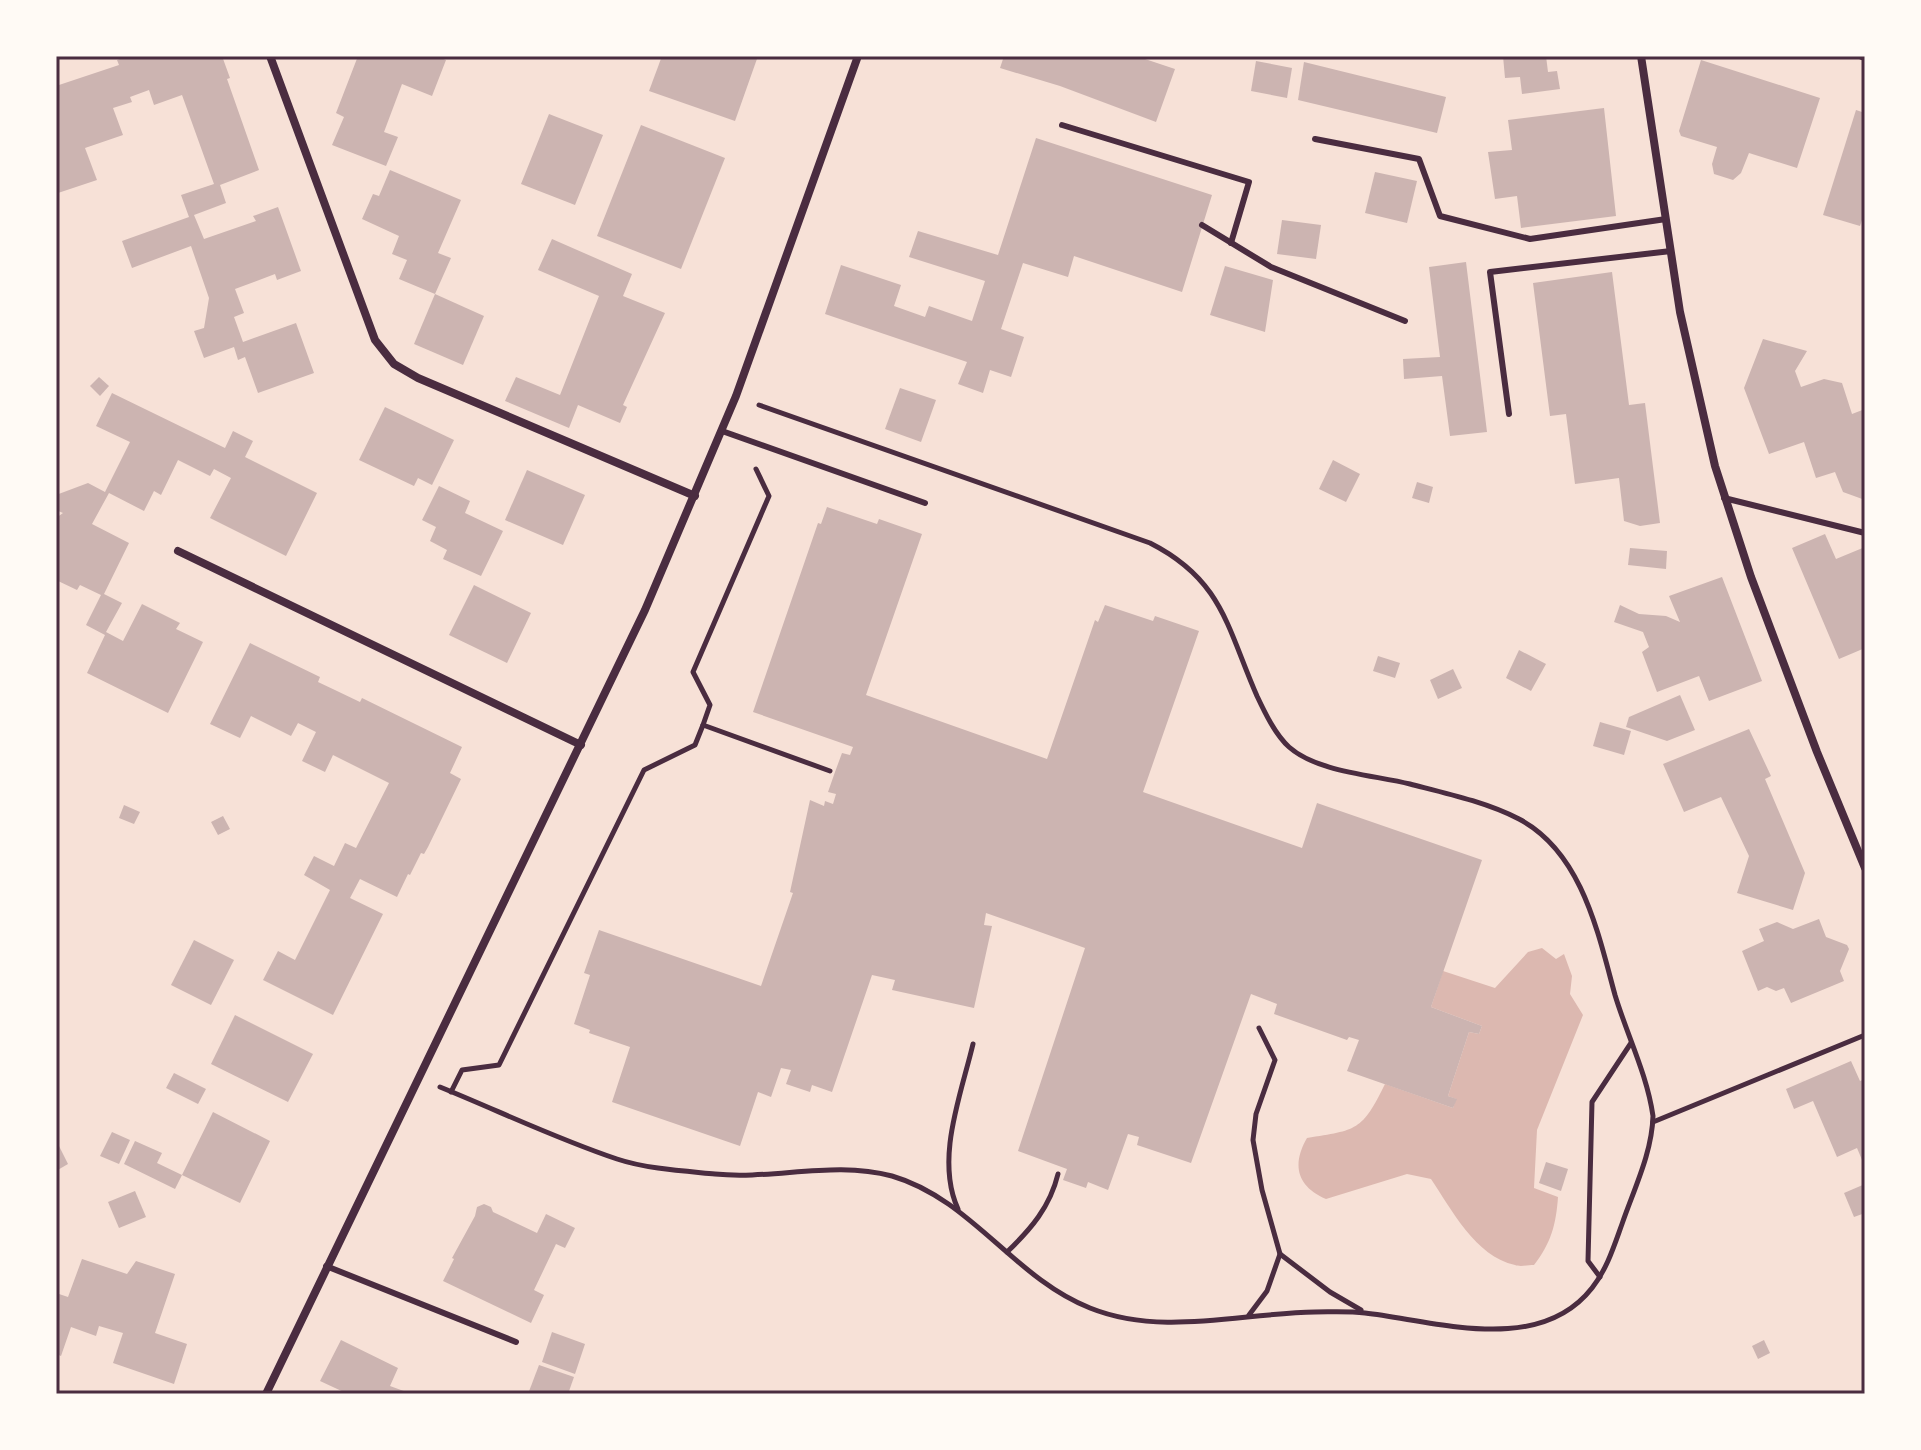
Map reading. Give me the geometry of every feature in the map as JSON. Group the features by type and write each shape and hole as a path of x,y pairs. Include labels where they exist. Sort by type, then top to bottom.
{"street":[{"path":"270,56 375,340 387,358 418,378 695,496"},
{"path":"266,1394 645,610 736,396 858,56"},
{"path":"1641,56 1689,356 1724,498 1812,738 1865,868"},
{"path":"178,551 581,745"}],"lane":[{"path":"1062,125 1249,182 1231,243"},
{"path":"1315,139 1419,159 1440,216 1530,239 1666,219"},
{"path":"1202,225 1271,267 1405,321"},
{"path":"1509,414 1490,272 1671,251"},
{"path":"722,431 925,503"},
{"path":"1724,498 1865,533"},
{"path":"326,1266 516,1342"}],"path":[{"path":"417,1078 620,1160 731,1175 830,1170 895,1177 921,1187 958,1210 1053,1290 1095,1310 1118,1316 1170,1323 1296,1312 1366,1313 1479,1328 1527,1326 1576,1305 1600,1277 1650,1144 1652,1105 1590,907 1553,848 1530,827 1507,815 1435,791 1314,762 1290,748 1262,707 1217,602 1198,575 1184,562 1150,543 736,396"},
{"path":"451,1092 462,1070 499,1065 644,770 695,745 710,705 693,672 769,496 755,470 779,413"},
{"path":"703,725 830,771"},
{"path":"1249,1316 1267,1291 1280,1254 1262,1190 1253,1140 1256,1114 1275,1060 1259,1028"},
{"path":"1653,1122 1865,1035"},
{"path":"1600,1277 1588,1261 1592,1102 1631,1043"},
{"path":"958,1210 948,1181 948,1152 973,1044"},
{"path":"1007,1252 1044,1210 1053,1196 1058,1174"},
{"path":"1280,1254 1330,1292 1366,1313"}],"shaded area":[{"path":"1542,948 1556,959 1564,954 1572,976 1570,994 1583,1015 1537,1130 1534,1188 1558,1197 1552,1233 1534,1265 1517,1266 1501,1260 1476,1242 1431,1179 1407,1174 1326,1199 1308,1188 1299,1165 1307,1138 1356,1126 1370,1111 1385,1084 1453,1108 1456,1099 1448,1096 1469,1032 1479,1034 1482,1026 1431,1007 1443,971 1495,988 1528,952"}],"building":[{"path":"130,56 222,56 259,170 220,185 226,203 194,215 204,239 256,221 253,216 278,207 301,271 277,280 275,274 235,289 244,313 234,317 243,342 296,323 314,373 258,393 245,357 238,360 234,347 204,358 194,331 204,328 209,298 191,246 132,268 122,241 189,217 181,195 214,184 182,95 154,105 149,90 130,97 132,102 113,108 123,135 85,148 97,180 58,193 56,86 119,65 117,60"},
{"path":"358,56 436,56 446,60 432,96 402,84 384,132 398,137 386,166 332,145 344,117 336,113"},
{"path":"662,56 758,56 735,121 649,91"},
{"path":"1004,56 1136,56 1175,69 1156,122 1060,86 1000,68"},
{"path":"1503,56 1546,56 1548,72 1557,71 1560,89 1522,94 1520,77 1505,78"},
{"path":"1701,60 1820,98 1797,168 1749,153 1741,173 1733,180 1714,174 1712,164 1717,147 1681,136 1679,131"},
{"path":"1256,61 1292,68 1287,98 1251,91"},
{"path":"1304,62 1446,97 1437,133 1298,100"},
{"path":"1604,108 1616,216 1521,228 1517,196 1495,199 1488,152 1512,150 1508,120"},
{"path":"1856,110 1865,113 1865,211 1860,226 1823,215"},
{"path":"549,114 603,135 575,205 521,184"},
{"path":"641,125 725,158 681,269 597,236"},
{"path":"1036,138 1212,195 1182,292 1074,256 1068,277 1023,263 1001,329 1024,337 1011,377 990,370 983,393 958,384 967,362 825,314 841,265 901,285 894,306 925,317 929,306 972,321 985,281 909,257 918,231 998,255"},
{"path":"390,170 461,200 438,253 451,258 435,294 399,279 407,260 392,254 399,236 362,219 373,194 379,196"},
{"path":"1375,172 1417,181 1407,223 1365,213"},
{"path":"1282,220 1321,225 1316,259 1277,254"},
{"path":"552,239 632,274 623,296 665,313 623,405 627,407 620,423 578,405 569,428 505,401 516,377 560,395 599,296 538,270"},
{"path":"1466,262 1487,432 1450,436 1442,376 1404,379 1403,359 1440,357 1429,267"},
{"path":"1225,266 1273,280 1265,332 1210,315"},
{"path":"1612,272 1629,405 1645,403 1660,523 1640,526 1624,521 1619,478 1575,484 1566,414 1550,416 1533,283"},
{"path":"435,294 484,316 463,365 414,344"},
{"path":"1763,339 1807,351 1795,371 1801,387 1824,379 1842,383 1852,414 1865,409 1865,500 1843,492 1835,472 1816,478 1804,442 1769,454 1744,388"},
{"path":"99,377 109,386 100,396 90,386"},
{"path":"900,388 936,400 921,442 885,429"},
{"path":"112,393 225,448 233,431 253,441 245,457 317,493 286,556 210,518 231,478 214,469 210,476 178,460 161,495 154,491 144,511 109,493 92,524 129,543 104,594 122,603 106,632 123,641 142,604 180,623 176,629 203,642 168,713 87,673 105,635 86,625 101,595 80,585 77,590 56,580 56,518 63,513 56,510 56,495 88,483 105,492 130,442 96,426"},
{"path":"385,407 454,440 432,485 418,478 414,486 359,460"},
{"path":"1333,460 1360,474 1346,502 1319,489"},
{"path":"527,470 585,495 563,545 505,520"},
{"path":"1417,482 1433,487 1429,503 1412,498"},
{"path":"439,486 470,501 465,513 503,531 481,576 443,559 447,550 430,541 436,527 422,520"},
{"path":"827,507 877,524 879,519 922,534 866,695 1047,759 1095,620 1098,622 1105,605 1153,621 1155,616 1199,631 1143,792 1302,848 1317,803 1482,860 1431,1007 1482,1026 1479,1034 1469,1032 1448,1096 1457,1099 1453,1108 1347,1071 1359,1040 1349,1037 1347,1040 1274,1014 1277,1004 1251,994 1191,1163 1137,1145 1139,1137 1128,1134 1108,1190 1088,1182 1086,1188 1063,1180 1067,1169 1018,1151 1085,948 986,913 984,925 992,926 974,1008 892,990 895,980 872,975 832,1092 812,1085 810,1092 786,1084 791,1070 781,1068 771,1097 758,1092 740,1146 612,1102 630,1047 589,1033 590,1030 574,1024 590,975 584,973 599,930 761,986 793,893 790,892 810,800 824,806 825,801 833,804 836,794 828,792 835,772 842,753 850,755 853,747 753,712 818,523 821,524"},
{"path":"1825,534 1836,559 1865,547 1865,648 1839,659 1792,548"},
{"path":"1630,548 1667,551 1666,569 1628,565"},
{"path":"1722,577 1762,681 1709,701 1699,676 1657,692 1642,652 1649,647 1643,632 1614,622 1620,605 1639,614 1666,616 1680,622 1669,596"},
{"path":"474,585 531,613 507,663 449,635"},
{"path":"250,643 320,677 318,682 360,702 362,698 462,747 450,773 461,779 428,847 424,854 421,853 397,897 360,879 350,898 383,914 333,1015 263,980 278,951 295,960 330,890 304,875 314,856 334,866 345,843 356,848 389,783 333,755 325,772 302,761 316,732 298,723 291,736 251,716 240,738 210,724"},
{"path":"1519,650 1546,664 1531,691 1506,678"},
{"path":"1378,656 1400,663 1395,678 1373,671"},
{"path":"1453,669 1462,688 1438,699 1430,680"},
{"path":"1680,695 1695,730 1667,741 1626,727 1629,717"},
{"path":"1600,722 1631,731 1624,755 1593,746"},
{"path":"1749,729 1771,776 1765,779 1805,873 1793,910 1737,893 1749,856 1721,797 1684,812 1663,764"},
{"path":"124,805 140,812 134,824 119,818"},
{"path":"223,816 230,829 218,835 211,822"},
{"path":"1819,919 1826,937 1847,945 1849,949 1840,971 1844,981 1791,1003 1784,988 1776,991 1767,987 1758,991 1742,951 1764,941 1759,929 1777,922 1793,929"},
{"path":"194,940 234,960 211,1005 171,985"},
{"path":"235,1015 313,1054 288,1102 211,1064"},
{"path":"1851,1061 1860,1081 1865,1079 1865,1167 1857,1148 1837,1157 1813,1101 1794,1109 1786,1089"},
{"path":"174,1073 206,1089 198,1104 166,1088"},
{"path":"213,1112 270,1141 240,1203 182,1175"},
{"path":"112,1132 130,1140 119,1164 100,1156"},
{"path":"56,1140 68,1164 56,1171"},
{"path":"135,1141 162,1153 157,1163 182,1175 175,1189 124,1164"},
{"path":"1546,1162 1568,1169 1561,1191 1539,1183"},
{"path":"1865,1184 1865,1213 1854,1217 1844,1193"},
{"path":"135,1191 146,1217 119,1228 108,1202"},
{"path":"484,1204 491,1207 493,1212 537,1233 546,1214 575,1228 565,1248 556,1244 534,1290 544,1295 531,1323 443,1281 477,1207"},
{"path":"82,1259 127,1274 136,1261 175,1274 155,1333 187,1344 174,1384 113,1363 123,1333 99,1326 96,1336 71,1327 61,1356 56,1354 56,1293 68,1297"},
{"path":"552,1332 585,1344 575,1374 542,1362"},
{"path":"341,1340 398,1368 390,1386 412,1394 348,1394 320,1381"},
{"path":"1764,1340 1770,1353 1758,1359 1752,1346"},
{"path":"539,1365 574,1377 568,1394 528,1394"}]}
